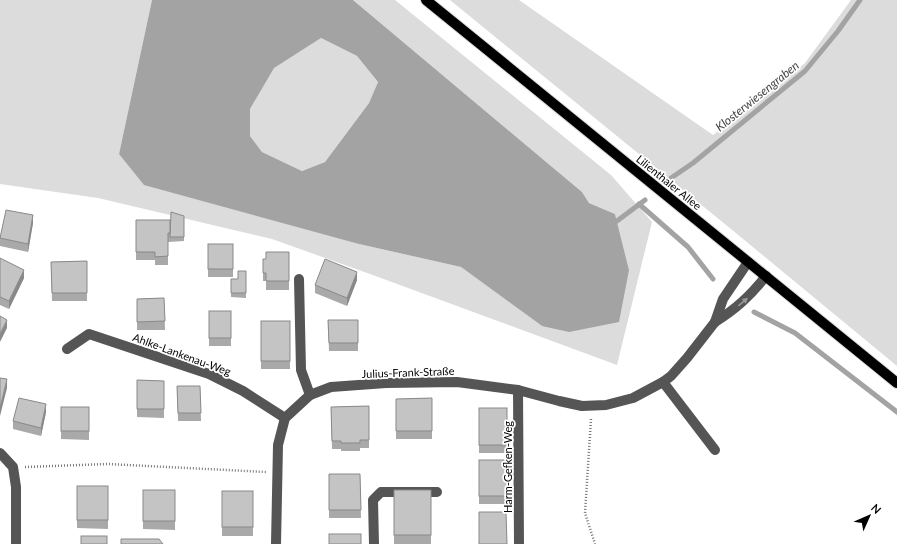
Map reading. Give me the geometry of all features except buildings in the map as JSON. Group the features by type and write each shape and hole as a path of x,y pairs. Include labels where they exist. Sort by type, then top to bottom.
{"main road":[{"name":"Lilienthaler Allee","path":"426,0 897,383"}],"street":[{"name":"Julius-Frank-Straße","path":"285,418 310,394 331,387 386,383 457,382 518,390 572,404 592,406 606,405 633,398 663,382 671,376 687,358 714,322 723,299 748,262"},
{"name":"Julius-Frank-Straße","path":"714,322 745,301 766,276"},
{"path":"299,279 301,370 310,394"},
{"name":"Ahlke-Lankenau-Weg","path":"67,349 89,334 209,374 243,391 285,418"},
{"path":"663,382 715,450"},
{"name":"Harm-Gefken-Weg","path":"518,390 519,544"},
{"path":"276,544 278,445 285,418"},
{"path":"0,453 13,467 16,487 16,544"},
{"path":"374,544 373,500 381,492 437,492"}],"path":[{"path":"592,406 585,513 595,544"},
{"path":"13,467 108,464 277,473"}],"shaded area":[{"path":"0,0 152,0 119,154 359,244 461,267 542,326 629,270 615,214 589,203 582,192 353,0 395,0 611,175 652,222 617,365 272,239 98,198 0,184"},
{"path":"152,0 353,0 582,192 589,203 615,214 629,270 619,322 569,332 542,326 461,267 359,244 144,185 119,154","holes":["321,38 357,56 378,82 369,103 325,162 302,171 262,152 250,136 250,109 274,68"]},
{"path":"450,0 519,0 713,135 739,117 805,63 851,0 897,0 897,366 731,229"},
{"path":"321,38 357,56 378,82 369,103 325,162 302,171 262,152 250,136 250,109 274,67"}],"waterway":[{"name":"Klosterwiesengraben","path":"671,178 693,163 805,71 838,31 860,0"},
{"path":"617,221 645,200"},
{"name":"Klosterwiesengraben","path":"639,204 688,247 713,279"},
{"name":"Klosterwiesengraben","path":"754,312 795,333 897,412"}]}
